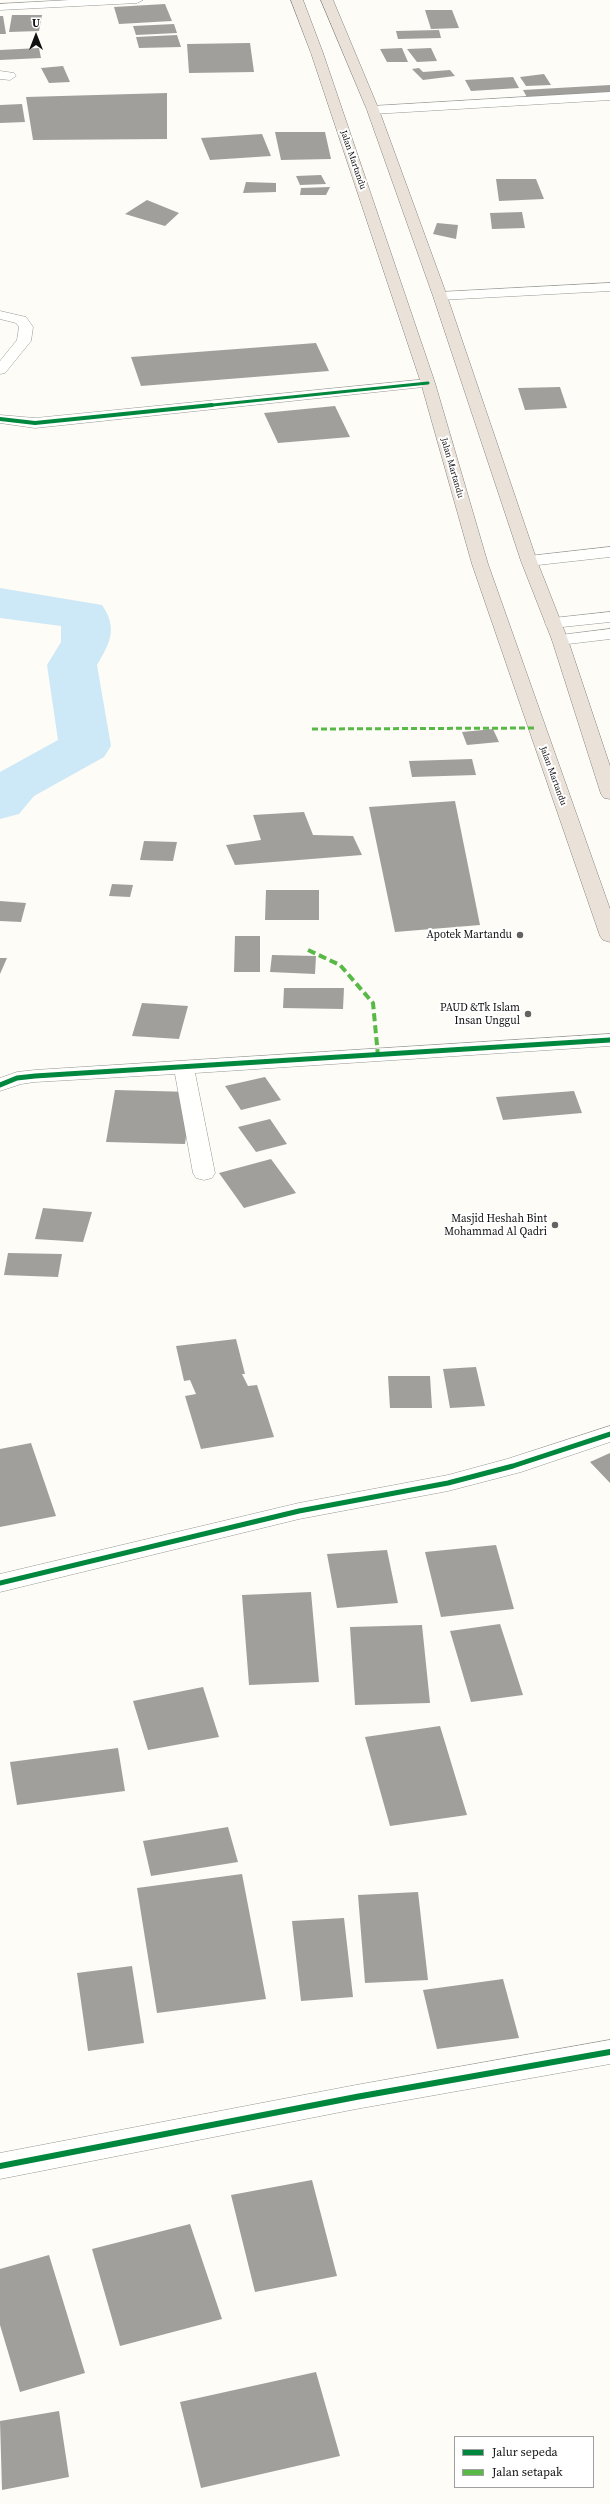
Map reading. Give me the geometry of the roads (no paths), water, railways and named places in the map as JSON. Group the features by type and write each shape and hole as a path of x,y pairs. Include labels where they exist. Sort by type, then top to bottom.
{"highway":[{"name":"Jalan Martandu","path":"297,0 373,110 440,296 529,561 560,640 610,794"},
{"name":"Jalan Martandu","path":"327,0 333,52 480,564 605,908 610,936"}],"street":[{"path":"0,7 80,1 137,0"},
{"path":"373,110 610,96"},
{"path":"440,296 610,287"},
{"path":"0,315 21,320 26,327 24,341 0,370"},
{"path":"0,419 35,423 428,383"},
{"path":"529,561 610,552"},
{"path":"553,623 610,617"},
{"path":"560,640 610,634"},
{"path":"0,1085 17,1078 35,1076 610,1040"},
{"path":"184,1067 204,1173"},
{"path":"0,1583 299,1511 448,1483 513,1466 610,1434"},
{"path":"0,2166 356,2096 610,2052"}],"waterway":[{"path":"0,603 85,615 86,642 72,665 85,746 15,785 0,803"}],"place":[{"name":"Apotek Martandu","path":"520,935"},
{"name":"PAUD &Tk Islam Insan Unggul","path":"528,1014"},
{"name":"Masjid Heshah Bint Mohammad Al Qadri","path":"555,1225"}]}
